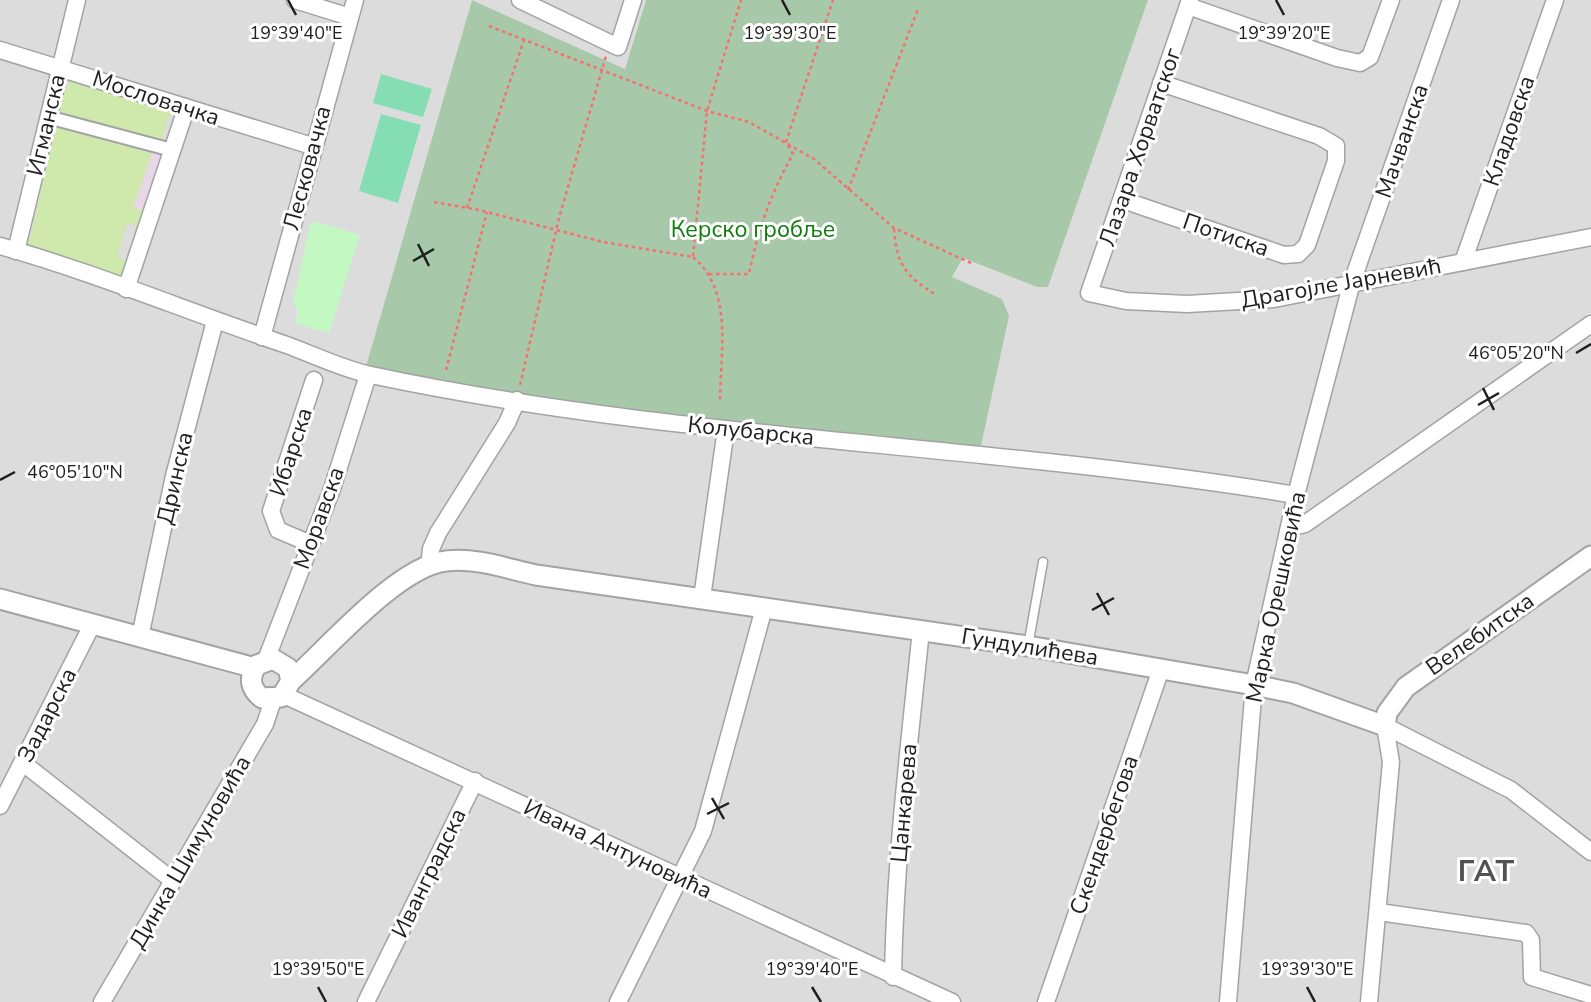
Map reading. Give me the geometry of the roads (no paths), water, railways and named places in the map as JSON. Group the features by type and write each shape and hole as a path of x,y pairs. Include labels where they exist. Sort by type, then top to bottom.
{"street":[{"name":"Игманска","path":"8,248 77,0"},
{"path":"295,0 350,17"},
{"name":"Лесковачка","path":"262,337 355,0"},
{"path":"520,0 614,45 633,0"},
{"path":"1189,3 1360,63 1370,57 1391,0"},
{"name":"Мачванска","path":"1352,282 1451,0"},
{"name":"Кладовска","path":"1463,262 1555,0"},
{"name":"Лазара Хорватског","path":"1089,293 1189,3"},
{"name":"Мословачка","path":"0,50 313,146"},
{"name":"Потиска","path":"1123,200 1284,255 1298,254 1307,245 1336,161 1336,146 1319,136 1161,83"},
{"path":"126,289 186,108"},
{"path":"58,120 172,150"},
{"name":"Драгојле Јарневић","path":"1089,293 1126,301 1187,304 1274,299 1590,236"},
{"name":"Колубарска","path":"8,248 368,374 517,400 726,429 1024,458 1203,479 1296,495"},
{"name":"Марка Орешковића","path":"1228,1002 1254,685 1296,495 1352,282"},
{"name":"Дринска","path":"140,636 174,476 215,321"},
{"path":"1289,528 1306,524 1591,324"},
{"name":"Моравска","path":"257,670 332,489 368,374"},
{"name":"Ибарска","path":"311,544 278,530 271,511 314,380"},
{"path":"257,670 258,695 284,686 397,583 429,566 431,548 438,533 493,447 517,400"},
{"path":"702,598 726,429"},
{"name":"Велебитска","path":"1385,726 1387,713 1406,687 1591,556"},
{"name":"Гундулићева","path":"429,566 447,561 466,561 536,575 1028,646 1293,693 1385,726 1511,790 1591,852"},
{"path":"0,599 257,670 280,661 284,686"},
{"path":"618,1002 703,831 764,608"},
{"name":"Задарска","path":"0,806 93,623"},
{"name":"Цанкарева","path":"893,977 904,785 921,630"},
{"name":"Скендербегова","path":"1046,1002 1161,668"},
{"name":"Ивана Антуновића","path":"284,686 475,781 680,878 952,1002"},
{"name":"Динка Шимуновића","path":"102,1002 265,724 284,686"},
{"path":"1369,1002 1391,762 1385,726"},
{"path":"23,763 172,880"},
{"name":"Иванградска","path":"366,1002 475,781"},
{"path":"1379,912 1517,929 1526,933 1531,940 1532,977 1591,995"}],"lane":[{"path":"1028,646 1043,562"}],"district":[{"name":"ГАТ","path":"1487,871"}],"park label":[{"name":"Керско гробље","path":"753,229"}]}
